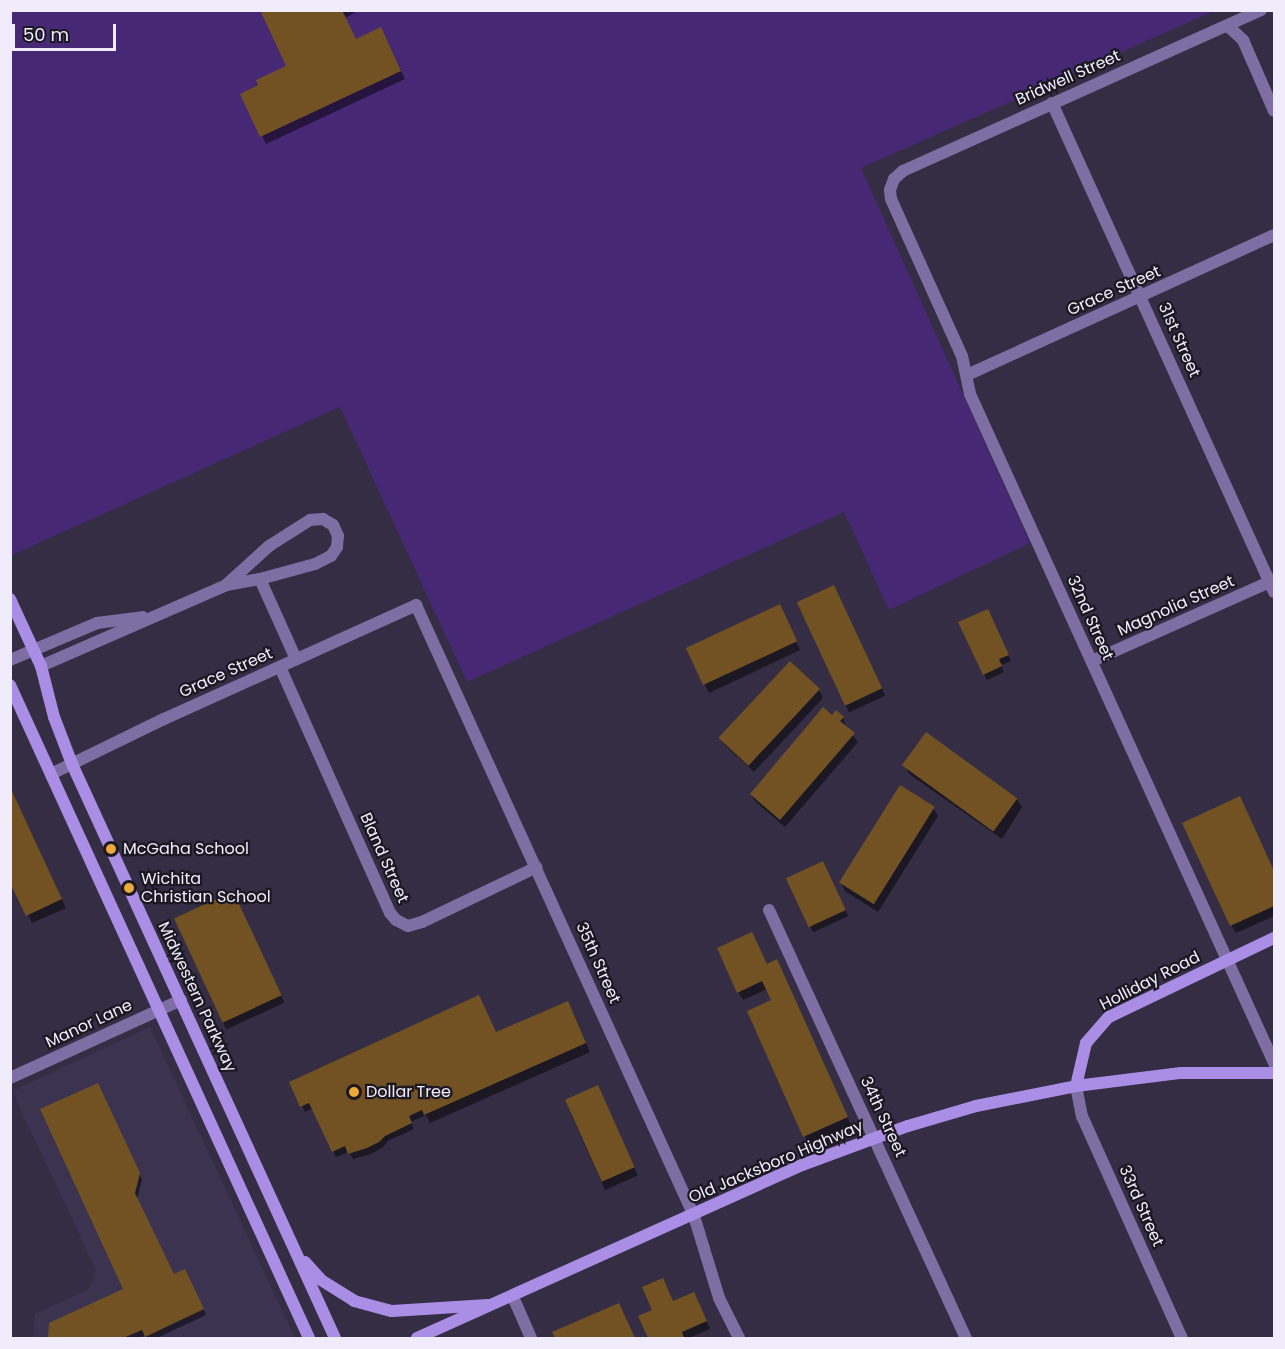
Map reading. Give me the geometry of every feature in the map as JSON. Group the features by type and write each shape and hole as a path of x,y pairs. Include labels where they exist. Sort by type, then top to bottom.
{"main road":[{"name":"Midwestern Parkway","path":"10,599 41,666 54,717 72,764 335,1338"},
{"path":"10,685 309,1338"},
{"name":"Holliday Road","path":"1076,1086 1086,1043 1109,1017 1275,938"},
{"name":"Old Jacksboro Highway","path":"417,1338 694,1216 802,1165 874,1137 976,1106 1076,1086 1180,1073 1275,1073"},
{"path":"295,1250 321,1280 354,1301 392,1311 498,1304"}],"street":[{"name":"Bridwell Street","path":"893,183 903,171 1052,102 1261,10"},
{"path":"1228,26 1243,40 1275,111"},
{"name":"31st Street","path":"1052,102 1273,585"},
{"name":"32nd Street","path":"893,183 891,199 956,341 967,375 970,394 1275,1063"},
{"name":"Grace Street","path":"967,375 1275,235"},
{"path":"41,666 226,585 260,579 315,564 331,556 337,548 338,536 333,525 323,519 310,520 269,546 226,585"},
{"path":"260,579 296,659"},
{"name":"Magnolia Street","path":"1092,661 1273,585"},
{"name":"Grace Street","path":"51,774 416,605"},
{"name":"35th Street","path":"416,605 694,1216 719,1299 739,1338"},
{"path":"10,660 33,648 97,623 153,616"},
{"name":"Bland Street","path":"280,667 390,913 396,920 408,926 422,922 537,867"},
{"name":"34th Street","path":"770,910 966,1338"},
{"name":"Manor Lane","path":"10,1078 181,1000"},
{"name":"33rd Street","path":"1076,1086 1082,1116 1182,1338"},
{"path":"513,1297 531,1338"}],"shaded area":[{"path":"11,11 1214,11 861,168 1030,543 889,610 844,512 467,682 340,407 12,555"},
{"path":"150,1027 295,1338 33,1338 35,1314 89,1289 96,1270 12,1091"}],"building":[{"path":"260,10 342,10 356,39 381,27 401,71 260,137 240,94 258,85 256,80 286,66"},
{"path":"834,585 882,688 845,706 797,602"},
{"path":"780,604 797,641 703,685 686,648"},
{"path":"988,609 1009,655 999,659 1002,666 983,675 958,622"},
{"path":"790,661 820,689 748,766 718,738"},
{"path":"823,707 832,715 836,710 844,717 840,721 855,733 780,820 750,794"},
{"path":"926,732 1017,798 993,832 902,765"},
{"path":"900,785 935,807 874,904 839,883"},
{"path":"10,787 62,899 26,916 10,883"},
{"path":"1240,796 1274,871 1274,906 1230,926 1182,823"},
{"path":"823,861 846,910 809,927 786,878"},
{"path":"233,891 282,995 223,1023 174,918"},
{"path":"752,932 767,964 777,959 848,1117 803,1137 747,1011 771,1000 762,981 737,993 717,948"},
{"path":"479,995 496,1032 568,1001 586,1043 424,1115 422,1110 409,1116 412,1123 367,1148 348,1154 345,1146 332,1152 309,1103 300,1107 289,1082"},
{"path":"98,1083 140,1173 135,1193 174,1274 185,1269 204,1309 145,1337 142,1330 123,1338 48,1338 49,1323 123,1289 40,1109"},
{"path":"598,1085 635,1167 602,1182 565,1100"},
{"path":"663,1278 673,1301 694,1292 707,1321 682,1332 684,1338 648,1338 638,1316 652,1310 642,1287"},
{"path":"619,1303 635,1338 555,1338 552,1332"}],"place":[{"name":"McGaha School","path":"111,849"},
{"name":"Wichita Christian School","path":"129,888"},
{"name":"Dollar Tree","path":"354,1092"}]}
